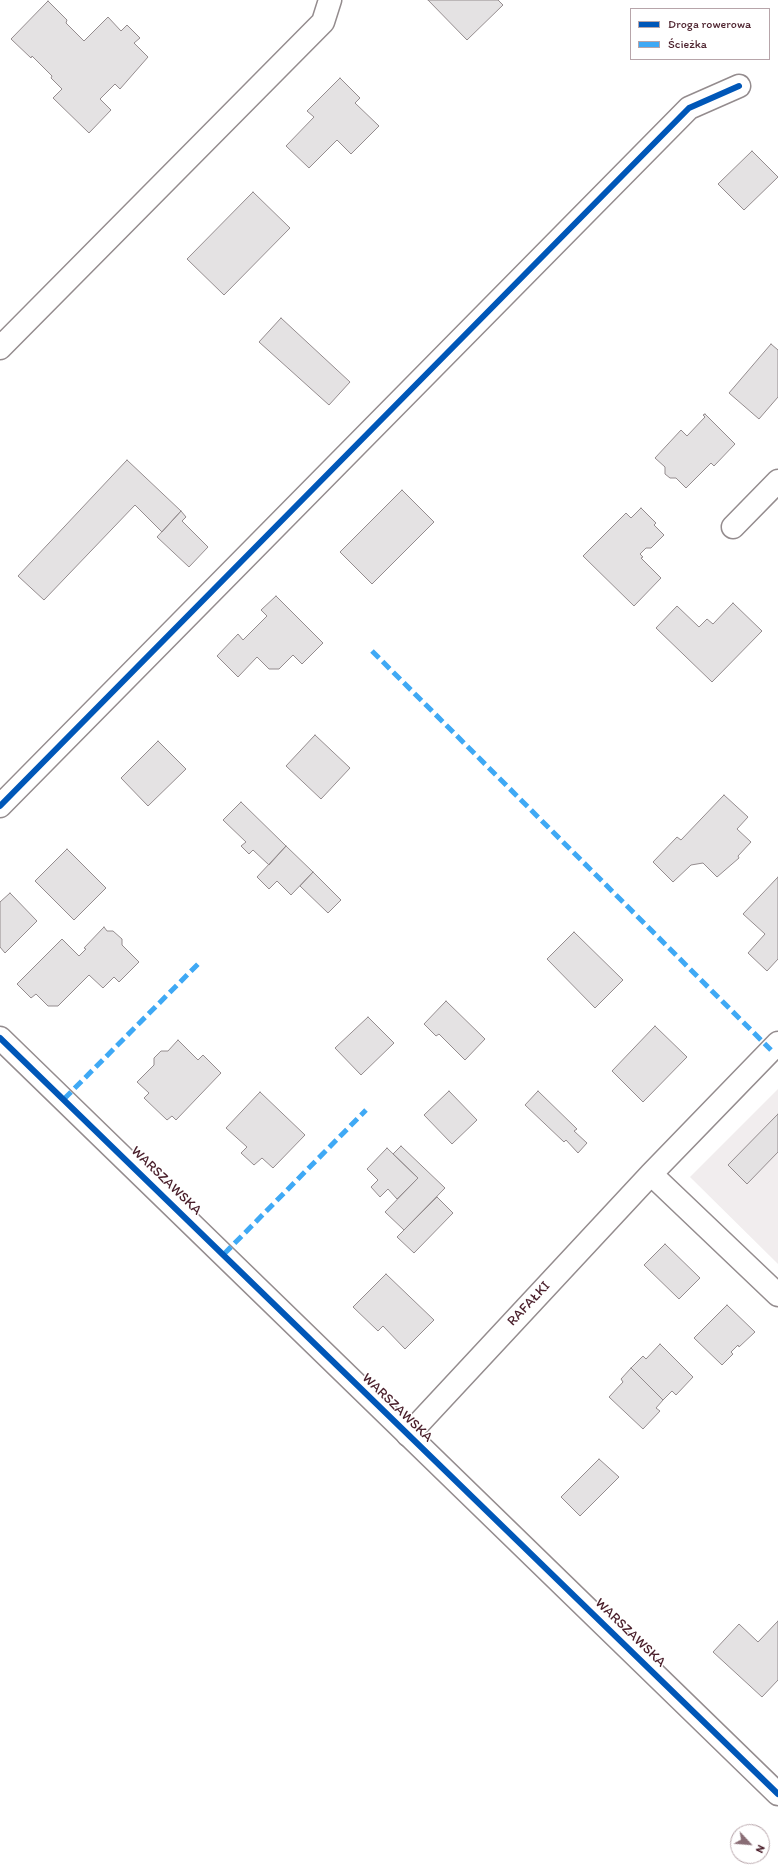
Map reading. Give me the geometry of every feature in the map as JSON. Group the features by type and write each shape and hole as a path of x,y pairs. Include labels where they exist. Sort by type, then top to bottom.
{"street":[{"path":"0,348 323,22 330,0"},
{"path":"0,806 689,108 739,86"},
{"path":"733,527 778,481"},
{"name":"WARSZAWSKA","path":"0,1038 778,1794"},
{"name":"RAFAŁKI","path":"408,1435 651,1174 778,1043"},
{"path":"651,1174 778,1295"}],"shaded area":[{"path":"778,1089 778,1264 690,1177"}],"building":[{"path":"428,0 498,0 503,5 467,40"},
{"path":"48,1 67,20 66,23 84,41 108,17 121,31 127,25 140,38 134,43 148,57 120,89 115,84 100,99 111,110 89,133 53,98 62,89 51,78 52,76 32,56 31,58 11,39"},
{"path":"340,78 360,98 355,103 379,126 351,154 337,140 309,168 286,146 314,117 307,111"},
{"path":"752,151 778,177 744,210 718,184"},
{"path":"253,192 290,228 224,295 187,259"},
{"path":"281,318 350,382 329,405 259,342"},
{"path":"771,344 778,350 778,397 759,419 729,393"},
{"path":"705,414 735,444 714,466 711,463 686,488 676,478 670,478 665,474 665,467 655,458 681,430 687,436 705,417 703,415"},
{"path":"127,460 181,511 162,532 135,505 44,600 18,576"},
{"path":"402,490 434,522 372,584 340,552"},
{"path":"641,508 656,523 654,525 664,535 651,548 646,548 640,554 643,557 641,558 661,578 634,606 583,556 626,513 631,518"},
{"path":"181,511 186,517 182,521 208,547 189,567 157,537"},
{"path":"276,596 323,643 302,664 293,655 279,669 269,669 257,657 238,677 217,656 238,634 243,640 267,616 261,610"},
{"path":"733,603 762,631 712,682 656,628 677,606 699,627 707,619 713,624"},
{"path":"315,735 350,768 321,799 286,766"},
{"path":"158,741 186,769 148,806 121,778"},
{"path":"724,795 748,817 737,829 751,842 738,856 739,858 717,877 703,863 691,865 673,882 653,862 677,837 681,840"},
{"path":"241,802 286,846 269,865 253,850 249,854 241,846 246,842 223,820"},
{"path":"286,846 313,872 291,895 277,881 269,889 257,877"},
{"path":"67,849 106,888 74,920 35,881"},
{"path":"313,872 341,900 328,913 300,886"},
{"path":"778,877 778,959 767,971 748,953 765,934 743,914"},
{"path":"10,893 37,921 5,953 0,947 0,902"},
{"path":"104,927 107,931 113,931 122,939 122,945 139,962 119,982 114,977 103,988 89,975 58,1006 48,1006 36,994 31,998 17,984 62,939 79,956 86,949 84,948"},
{"path":"574,932 623,980 595,1008 547,959"},
{"path":"446,1001 485,1039 465,1060 439,1034 436,1036 424,1024"},
{"path":"368,1017 394,1043 361,1075 335,1048"},
{"path":"655,1026 687,1057 643,1102 612,1071"},
{"path":"178,1040 198,1060 203,1055 221,1073 176,1120 172,1116 167,1120 144,1098 149,1093 137,1082 154,1065 154,1058 161,1051 168,1051"},
{"path":"449,1091 477,1120 452,1144 424,1115"},
{"path":"538,1091 577,1129 574,1131 587,1143 578,1153 566,1140 564,1142 525,1105"},
{"path":"260,1092 305,1135 273,1168 262,1158 254,1165 241,1153 247,1147 226,1128"},
{"path":"778,1114 778,1152 747,1184 728,1165"},
{"path":"401,1146 445,1188 404,1230 385,1212 418,1178 393,1154"},
{"path":"387,1148 418,1178 397,1199 388,1189 380,1197 371,1187 378,1180 367,1169"},
{"path":"437,1197 453,1213 414,1253 397,1237"},
{"path":"665,1244 700,1278 679,1299 644,1265"},
{"path":"386,1274 434,1320 405,1349 383,1326 378,1331 353,1307"},
{"path":"727,1305 755,1332 739,1347 738,1345 731,1352 733,1354 722,1365 694,1338"},
{"path":"660,1344 693,1377 676,1395 672,1391 663,1400 631,1368 643,1356 646,1359"},
{"path":"631,1368 663,1400 656,1408 660,1411 643,1429 609,1397 623,1382 621,1379"},
{"path":"599,1459 619,1477 580,1516 561,1497"},
{"path":"778,1621 778,1680 762,1697 713,1652 739,1624 758,1642"}],"marked path":[{"path":"372,651 771,1050"},
{"path":"64,1099 198,964"},
{"path":"224,1254 366,1110"}],"cycle path":[{"path":"0,806 689,108 739,86"},
{"path":"0,1038 778,1794"}]}
